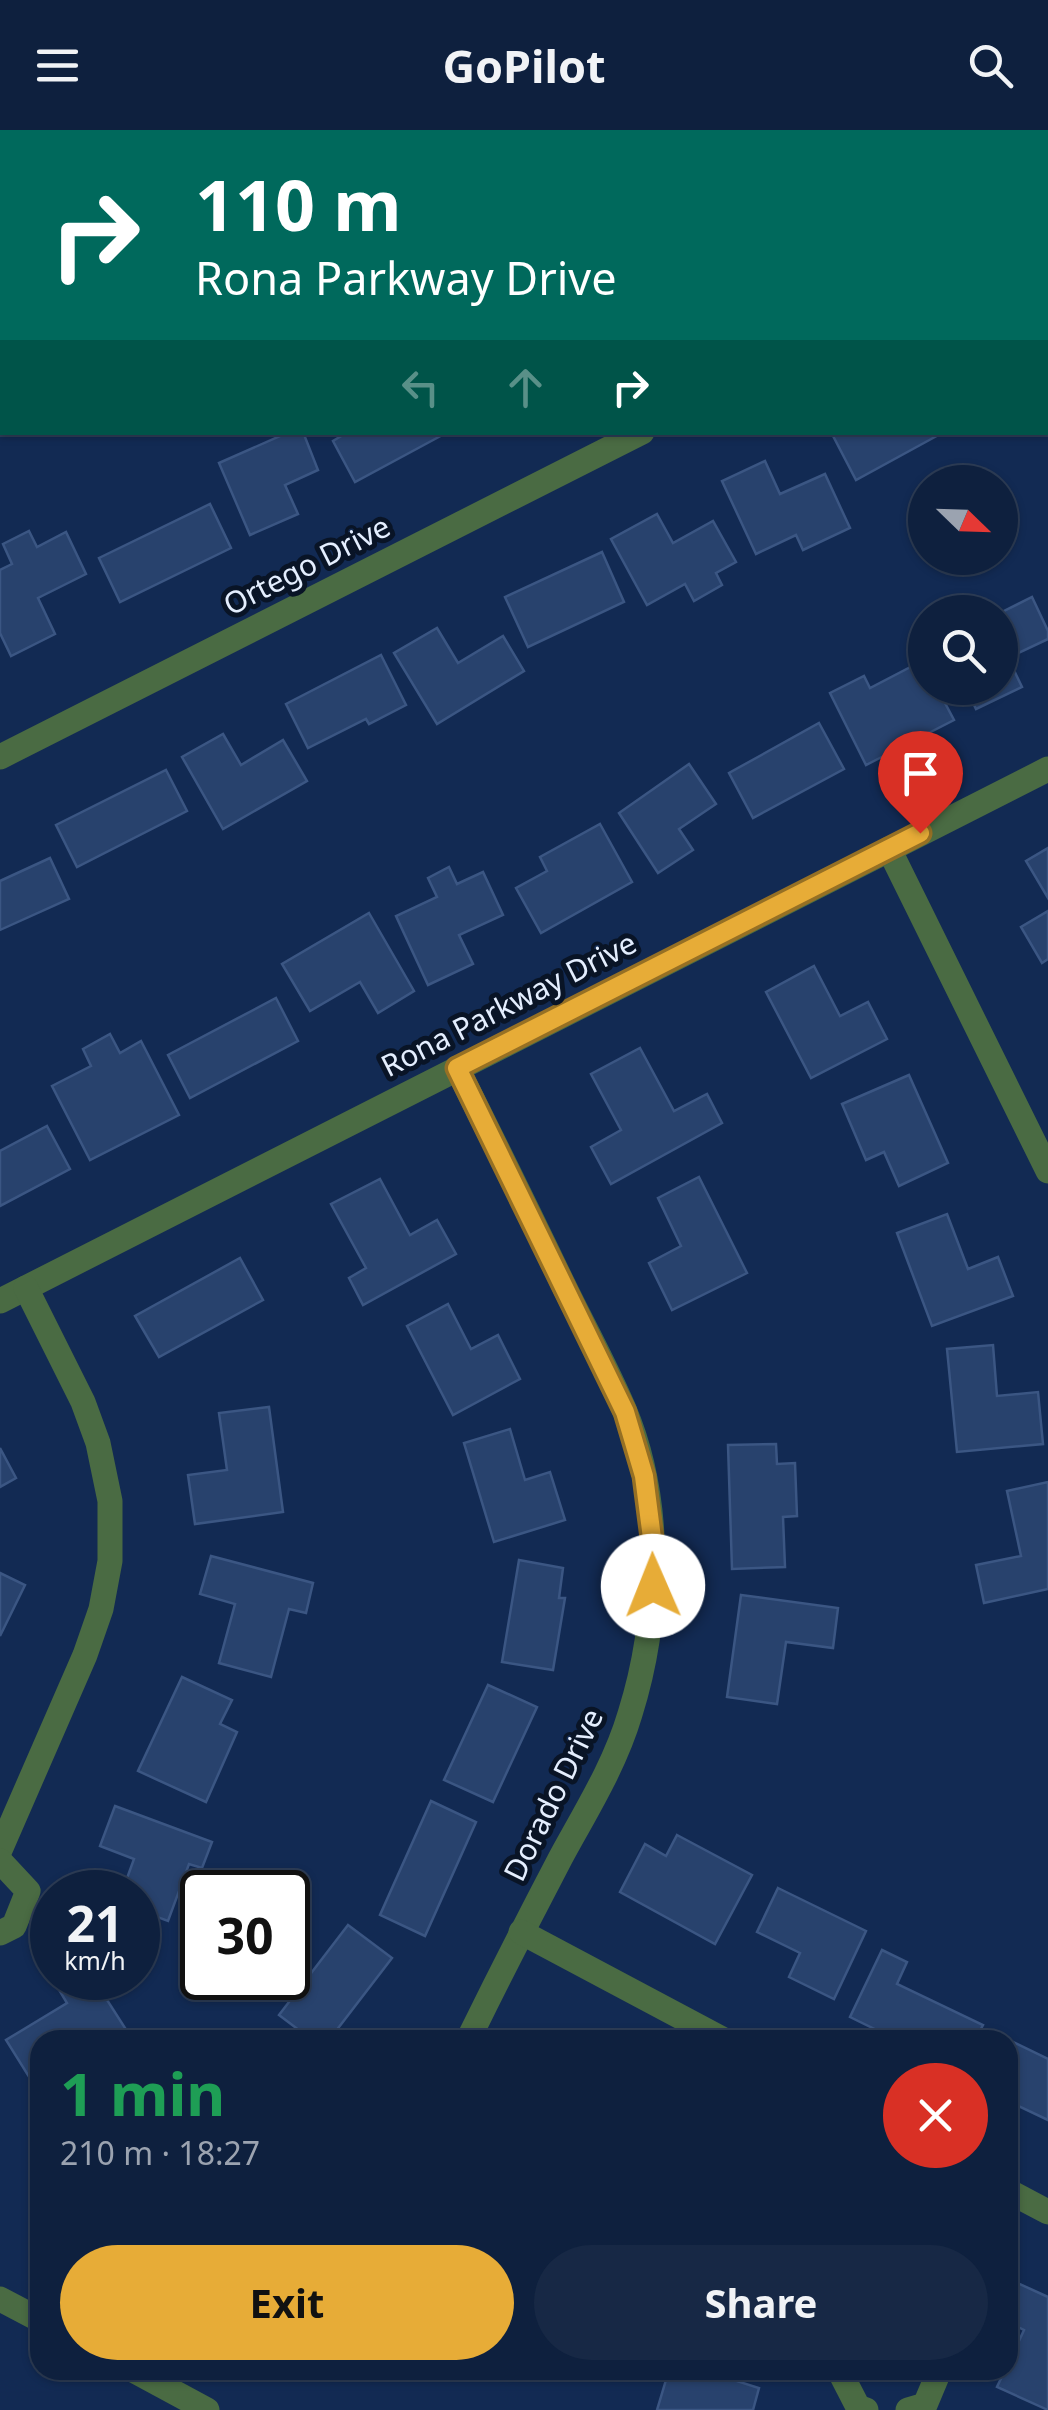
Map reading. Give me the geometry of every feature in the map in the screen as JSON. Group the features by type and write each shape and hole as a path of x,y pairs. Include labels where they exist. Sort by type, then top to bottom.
{"street":[{"name":"Ortego Drive","path":"0,757 636,435"},
{"name":"Rona Parkway Drive","path":"0,1302 1048,769"},
{"path":"889,850 1048,1171"},
{"name":"Dorado Drive","path":"457,1068 625,1412 644,1476 653,1586 649,1633 630,1718 605,1776 473,2030"},
{"path":"0,1850 85,1655 101,1609 110,1561 110,1501 98,1442 83,1402 26,1288"},
{"path":"0,1860 28,1891 14,1926 0,1933"},
{"path":"521,1932 705,2030"},
{"path":"1018,2196 1048,2212"},
{"path":"0,2299 30,2315"},
{"path":"152,2380 207,2410"},
{"path":"844,2380 858,2407 866,2410"},
{"path":"908,2410 925,2405 935,2380"}],"building":[{"path":"282,435 304,435 318,470 285,485 298,514 250,535 219,463"},
{"path":"343,435 442,435 355,482 333,441"},
{"path":"833,435 938,435 856,480"},
{"path":"765,461 780,494 825,474 850,528 803,550 796,535 756,554 722,481"},
{"path":"210,504 231,548 120,602 99,558"},
{"path":"657,514 673,543 713,521 736,562 716,573 722,585 694,601 685,584 647,605 611,539"},
{"path":"29,531 37,547 66,532 86,574 38,598 55,634 11,656 0,633 0,570 12,564 3,544"},
{"path":"602,552 624,602 528,647 505,597"},
{"path":"1032,597 1048,639 1018,653 1018,604"},
{"path":"437,628 458,663 503,636 524,671 437,724 394,653"},
{"path":"381,655 406,705 369,724 366,719 308,748 286,704"},
{"path":"908,668 908,705 946,705 954,720 866,765 830,693 864,676 870,688"},
{"path":"819,723 844,769 753,818 729,773"},
{"path":"223,734 241,765 283,740 307,781 223,829 182,757"},
{"path":"689,764 716,804 679,829 693,850 658,873 619,813"},
{"path":"166,770 187,811 77,867 56,825"},
{"path":"600,824 632,882 541,933 516,888 547,871 540,857"},
{"path":"1048,848 1048,898 1026,861"},
{"path":"50,858 69,899 0,930 0,881"},
{"path":"449,867 457,884 483,872 503,915 459,935 473,964 428,985 396,916 437,897 428,878"},
{"path":"1048,911 1048,959 1042,963 1021,927"},
{"path":"369,913 414,991 378,1013 360,982 310,1011 282,964"},
{"path":"814,966 840,1016 868,1002 887,1039 811,1078 766,992"},
{"path":"276,998 298,1041 190,1098 168,1055"},
{"path":"110,1034 120,1053 141,1041 179,1115 90,1160 52,1086 91,1066 83,1049"},
{"path":"640,1048 674,1111 707,1094 722,1123 611,1184 591,1147 621,1130 591,1074"},
{"path":"909,1075 948,1163 899,1186 884,1152 866,1160 842,1104"},
{"path":"47,1126 70,1169 0,1206 0,1151"},
{"path":"699,1177 747,1273 672,1310 649,1263 681,1246 658,1198"},
{"path":"380,1179 410,1235 437,1220 456,1254 363,1305 349,1278 366,1268 331,1204"},
{"path":"947,1214 968,1269 998,1257 1013,1296 932,1326 897,1233"},
{"path":"240,1258 263,1300 159,1357 135,1316"},
{"path":"448,1304 471,1349 498,1335 520,1379 453,1415 407,1326"},
{"path":"993,1345 997,1396 1038,1392 1043,1444 957,1452 947,1349"},
{"path":"269,1407 283,1512 195,1524 188,1475 227,1470 219,1413"},
{"path":"510,1429 525,1480 550,1472 565,1520 494,1542 464,1443"},
{"path":"776,1444 777,1464 795,1463 797,1516 783,1517 785,1567 732,1569 728,1445"},
{"path":"0,1448 16,1478 0,1487"},
{"path":"1048,1482 1048,1589 984,1603 976,1565 1021,1556 1007,1491"},
{"path":"211,1556 313,1583 306,1613 289,1609 271,1677 219,1663 235,1604 200,1594"},
{"path":"519,1560 563,1568 559,1598 565,1598 553,1670 502,1662"},
{"path":"0,1573 25,1585 0,1636"},
{"path":"741,1595 838,1608 833,1648 786,1642 777,1704 727,1697"},
{"path":"182,1677 232,1700 220,1724 237,1732 206,1802 138,1771"},
{"path":"488,1685 537,1707 493,1802 444,1780"},
{"path":"431,1801 476,1822 425,1936 380,1915"},
{"path":"115,1806 212,1842 202,1868 189,1864 187,1870 180,1870 180,1888 168,1921 160,1918 160,1870 130,1870 134,1859 100,1846"},
{"path":"677,1835 752,1875 715,1944 620,1892 645,1844 666,1856"},
{"path":"778,1888 866,1931 834,1999 789,1977 800,1953 757,1932"},
{"path":"348,1925 392,1958 337,2030 299,2030 279,2015 290,2000 310,2000 310,1975"},
{"path":"882,1950 907,1962 897,1984 983,2025 980,2030 877,2030 850,2017"},
{"path":"65,2000 107,2000 126,2030 30,2030 30,2078 6,2040 67,2003"},
{"path":"1018,2044 1048,2059 1048,2120 1018,2106"},
{"path":"1018,2283 1048,2297 1048,2410 997,2387 1000,2380 1018,2380 1018,2343 1024,2330 1018,2327"},
{"path":"666,2380 734,2380 759,2388 753,2410 657,2410"}],"route":[{"path":"653,1586 644,1476 625,1412 457,1068 920,833"}]}
